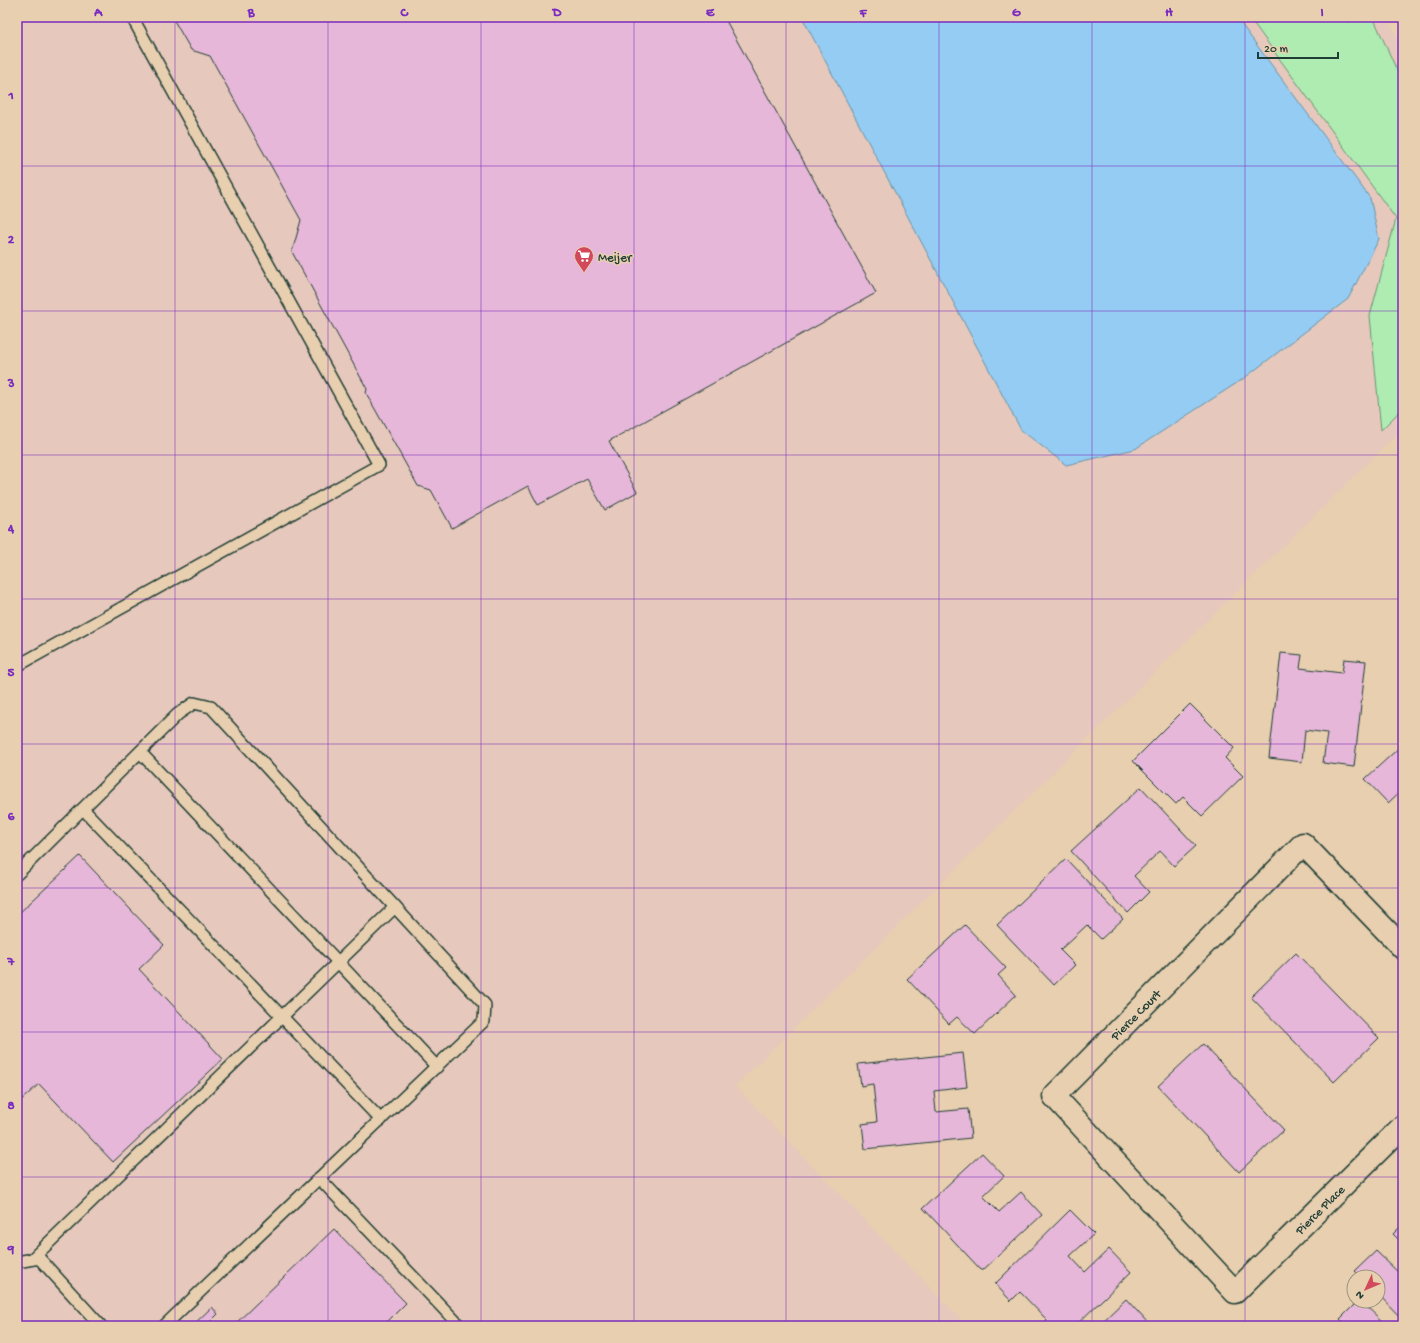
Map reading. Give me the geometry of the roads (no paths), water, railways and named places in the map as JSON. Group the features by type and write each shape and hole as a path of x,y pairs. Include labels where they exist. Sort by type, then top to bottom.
{"street":[{"name":"Pierce Court","path":"1235,1292 1054,1096 1303,844 1403,948"},
{"name":"Pierce Place","path":"1235,1292 1403,1126"}],"lane":[{"path":"17,666 379,465 132,17"},
{"path":"17,874 178,714 194,702 211,707 484,1005 484,1021 164,1326"},
{"path":"140,752 437,1067"},
{"path":"83,809 381,1120"},
{"path":"32,1259 394,907"},
{"path":"320,1178 460,1326"},
{"path":"17,1262 39,1258 101,1326"}],"water":[{"path":"802,17 1236,17 1370,198 1379,239 1348,299 1243,379 1135,449 1066,465 1021,430"}],"place":[{"name":"Meijer","path":"584,273"}]}
